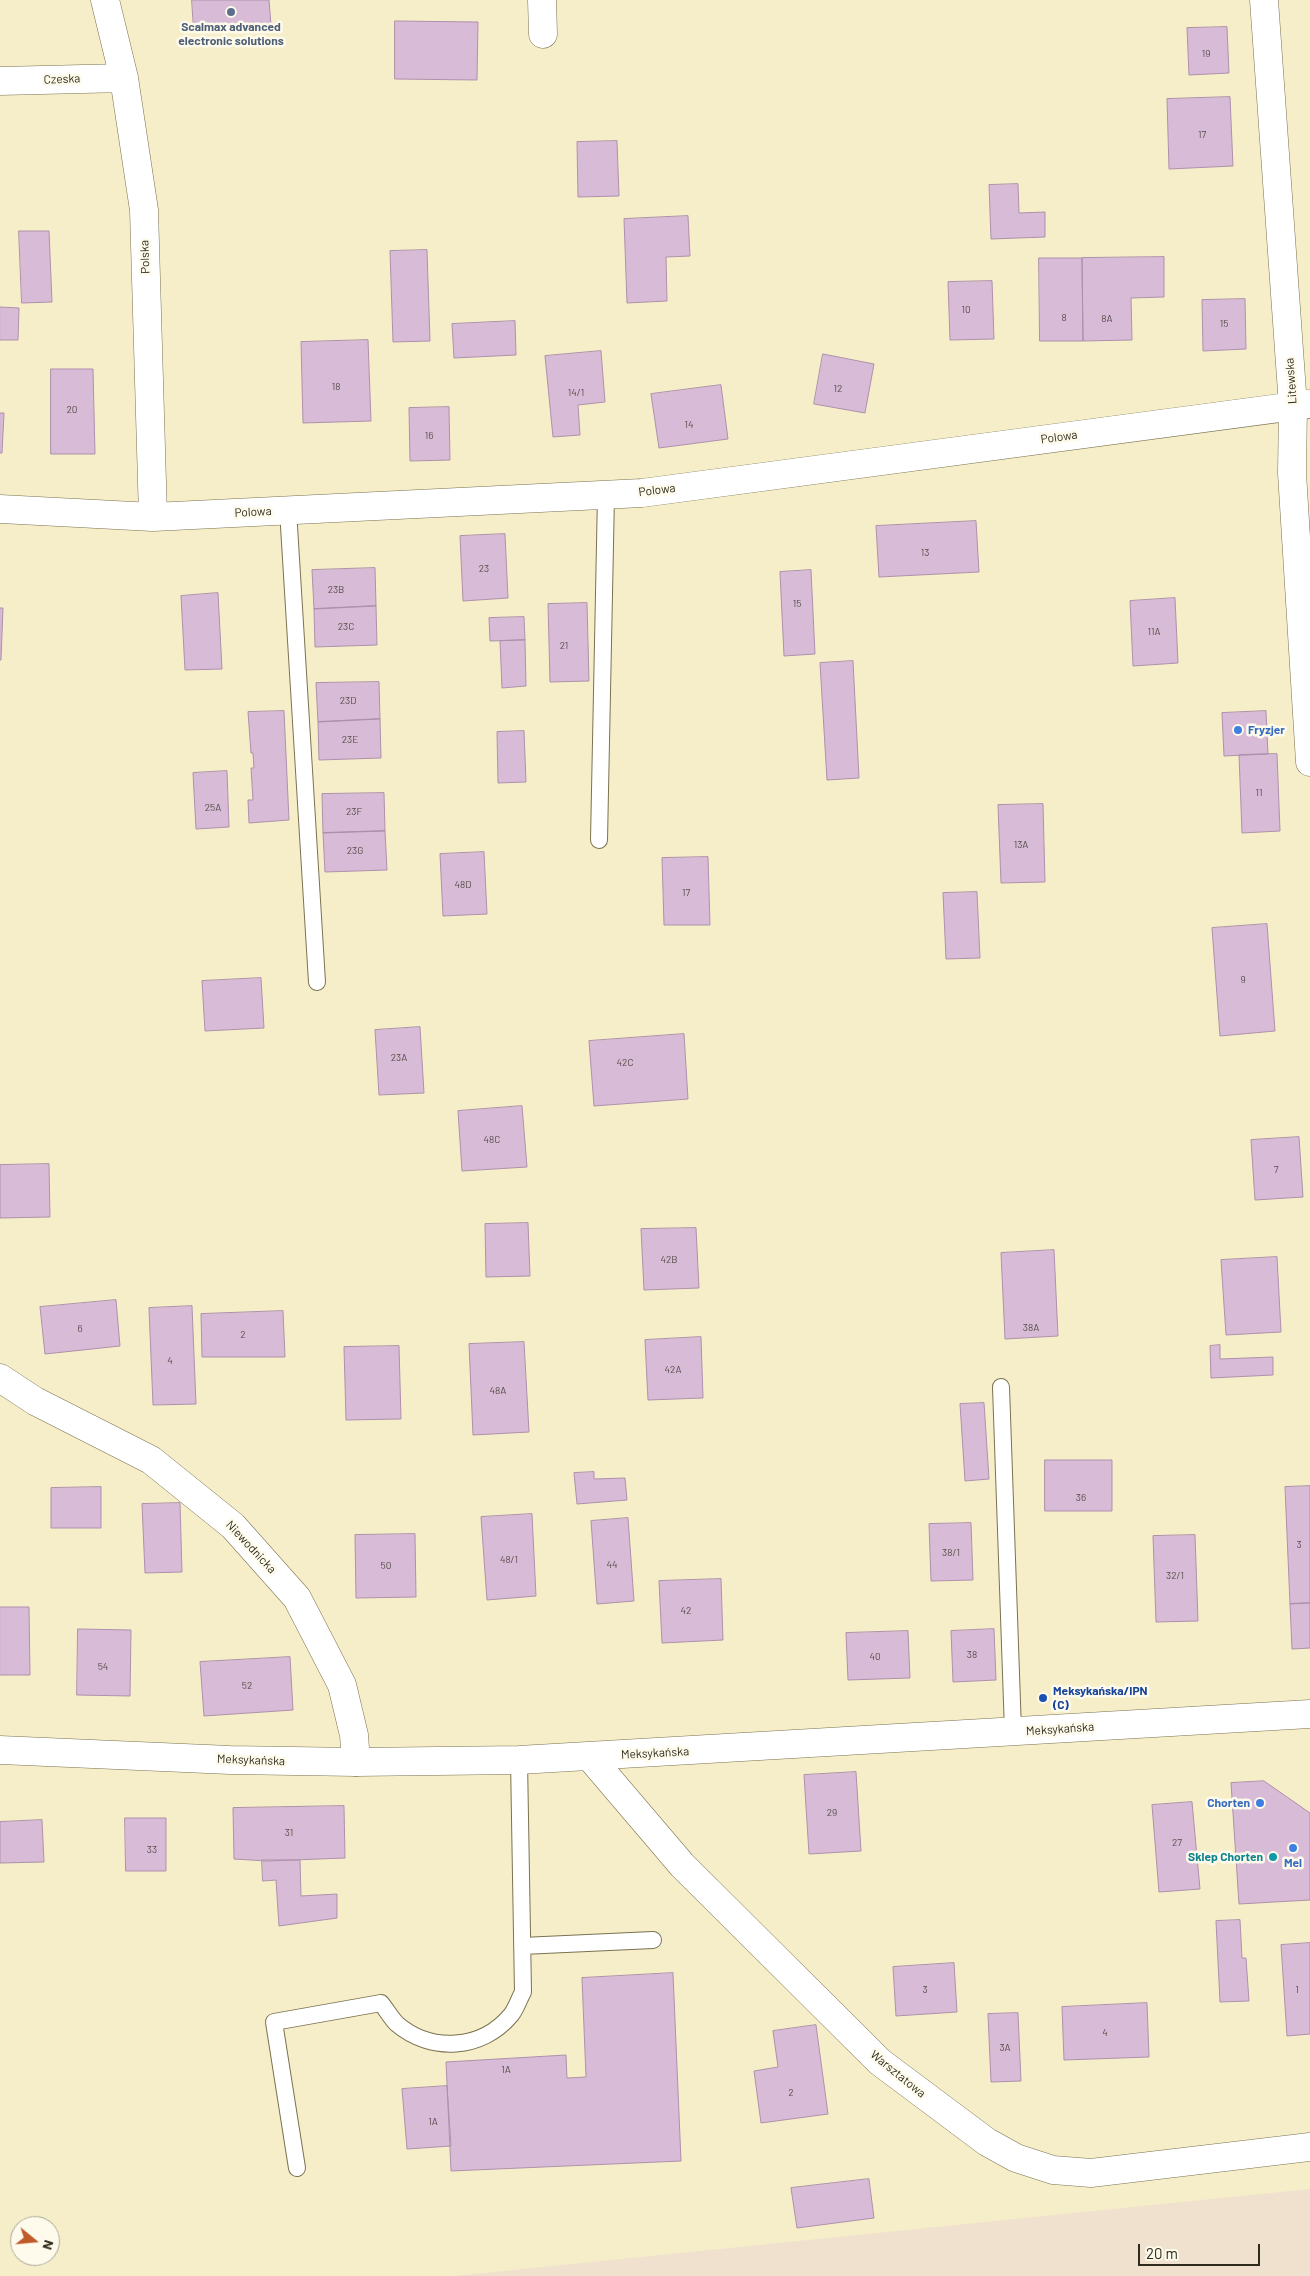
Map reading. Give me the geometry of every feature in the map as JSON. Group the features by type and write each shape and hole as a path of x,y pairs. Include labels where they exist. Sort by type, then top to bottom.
{"street":[{"name":"Polska","path":"105,0 124,78 144,210 153,517"},
{"path":"542,0 543,34"},
{"name":"Litewska","path":"1264,0 1302,405 1292,473 1310,762"},
{"name":"Czeska","path":"0,81 124,78"},
{"name":"Polowa","path":"0,509 153,517 606,495 652,491 1302,405"},
{"name":"Niewodnicka","path":"0,1378 36,1401 151,1460 233,1526 297,1598 342,1685 354,1735 356,1762"},
{"name":"Meksykańska","path":"0,1750 230,1760 356,1762 519,1760 1310,1714"},
{"name":"Warsztatowa","path":"590,1757 682,1865 880,2062 987,2142 1016,2158 1053,2170 1091,2173 1310,2147"}],"lane":[{"path":"599,840 606,495"},
{"path":"288,510 317,982"},
{"path":"1001,1387 1013,1732"},
{"path":"297,2168 274,2022 381,2003 397,2023 418,2038 443,2045 468,2043 492,2032 511,2015 523,1992 519,1760"},
{"path":"522,1946 653,1940"}],"shaded area":[{"path":"1310,2189 1310,2276 454,2276"}],"building":[{"name":"Scalmax advanced electronic solutions","path":"192,0 269,0 271,25 194,30"},
{"path":"395,21 478,22 477,80 395,79"},
{"path":"1227,27 1229,73 1189,75 1187,28"},
{"path":"1230,97 1233,166 1169,169 1167,99"},
{"path":"617,141 619,196 578,197 577,142"},
{"path":"1018,184 1019,213 1045,212 1045,237 991,239 989,185"},
{"path":"688,216 690,256 666,257 667,301 627,303 624,219"},
{"path":"19,231 49,231 52,302 22,303"},
{"path":"427,250 430,341 393,342 390,251"},
{"path":"1164,257 1164,297 1131,298 1132,340 1083,341 1082,258"},
{"path":"1039,258 1082,258 1083,341 1040,341"},
{"path":"992,281 994,339 950,340 948,282"},
{"path":"1245,299 1246,349 1203,351 1202,300"},
{"path":"0,307 19,308 18,340 0,340"},
{"path":"515,321 516,355 454,358 452,324"},
{"path":"368,340 371,421 303,423 301,342"},
{"path":"601,351 605,402 578,405 580,435 553,437 545,356"},
{"path":"823,354 874,364 865,413 814,404"},
{"path":"51,369 93,369 95,454 51,454"},
{"path":"721,385 728,439 659,448 651,394"},
{"path":"449,407 450,460 410,461 409,408"},
{"path":"0,413 4,413 2,453 0,453"},
{"path":"976,521 979,572 879,577 876,526"},
{"path":"505,534 508,598 463,601 460,536"},
{"path":"375,568 376,606 314,609 312,570"},
{"path":"811,570 815,654 784,656 780,572"},
{"path":"218,593 222,669 185,670 181,596"},
{"path":"1175,598 1178,663 1133,666 1130,601"},
{"path":"587,603 589,681 550,682 548,604"},
{"path":"376,606 377,645 315,647 314,609"},
{"path":"0,608 3,608 1,660 0,660"},
{"path":"524,617 525,640 490,641 489,618"},
{"path":"525,640 526,686 502,688 500,641"},
{"path":"853,661 859,778 827,780 820,663"},
{"path":"379,682 380,719 318,722 316,683"},
{"path":"284,711 289,820 249,823 248,800 253,800 251,768 254,768 248,712"},
{"path":"1266,711 1268,754 1224,756 1222,713"},
{"path":"380,719 381,758 319,760 318,722"},
{"path":"524,731 526,782 498,783 497,732"},
{"path":"1277,754 1280,831 1242,833 1239,755"},
{"path":"227,771 229,827 196,829 193,773"},
{"path":"384,793 385,831 323,833 322,794"},
{"path":"1043,804 1045,882 1001,883 998,805"},
{"path":"385,831 387,870 325,872 323,833"},
{"path":"484,852 487,914 443,916 440,854"},
{"path":"708,857 710,925 664,925 662,858"},
{"path":"977,892 980,958 946,959 943,893"},
{"path":"1267,924 1275,1031 1220,1036 1212,928"},
{"path":"261,978 264,1028 205,1031 202,981"},
{"path":"420,1027 424,1093 379,1095 375,1030"},
{"path":"684,1034 688,1099 594,1106 589,1041"},
{"path":"522,1106 527,1167 462,1171 458,1111"},
{"path":"1299,1137 1303,1197 1255,1200 1251,1140"},
{"path":"49,1164 50,1217 0,1218 0,1165"},
{"path":"528,1223 530,1276 486,1277 485,1224"},
{"path":"696,1228 699,1288 644,1290 641,1229"},
{"path":"1054,1250 1058,1336 1005,1339 1001,1253"},
{"path":"1277,1257 1281,1332 1226,1335 1221,1260"},
{"path":"116,1300 120,1346 45,1354 40,1307"},
{"path":"192,1306 196,1404 153,1405 149,1308"},
{"path":"283,1311 285,1357 202,1357 201,1314"},
{"path":"701,1337 703,1398 648,1400 645,1340"},
{"path":"524,1342 529,1432 473,1435 469,1344"},
{"path":"1220,1345 1220,1359 1273,1357 1273,1375 1211,1378 1210,1346"},
{"path":"399,1346 401,1419 346,1420 344,1347"},
{"path":"984,1403 989,1479 965,1481 960,1404"},
{"path":"1045,1460 1112,1460 1112,1511 1045,1511"},
{"path":"594,1472 594,1479 625,1478 627,1500 577,1504 574,1473"},
{"path":"1310,1486 1310,1603 1290,1604 1285,1487"},
{"path":"101,1487 101,1528 51,1528 51,1488"},
{"path":"180,1503 182,1572 145,1573 142,1504"},
{"path":"532,1514 536,1596 487,1600 481,1517"},
{"path":"628,1518 634,1601 597,1604 591,1521"},
{"path":"971,1523 973,1580 931,1581 929,1524"},
{"path":"415,1534 416,1597 356,1598 355,1535"},
{"path":"1195,1535 1198,1621 1156,1622 1153,1536"},
{"path":"721,1579 723,1640 662,1643 659,1581"},
{"path":"1310,1603 1310,1648 1292,1649 1290,1604"},
{"path":"0,1607 29,1607 30,1675 0,1675"},
{"path":"78,1629 131,1630 130,1696 77,1695"},
{"path":"994,1629 996,1680 953,1682 951,1631"},
{"path":"908,1631 910,1678 848,1680 846,1633"},
{"path":"290,1657 293,1710 204,1716 200,1662"},
{"path":"856,1772 861,1851 809,1854 804,1775"},
{"name":"Sklep Chorten","path":"1264,1781 1310,1813 1310,1900 1239,1904 1231,1783"},
{"path":"1192,1802 1200,1889 1159,1892 1152,1805"},
{"path":"344,1806 345,1858 267,1861 234,1859 233,1808"},
{"path":"125,1818 166,1818 166,1871 126,1871"},
{"path":"42,1820 44,1862 0,1863 0,1822"},
{"path":"262,1860 300,1860 301,1896 337,1894 337,1918 279,1926 276,1880 263,1881"},
{"path":"1240,1920 1242,1958 1246,1958 1249,2001 1220,2002 1216,1921"},
{"path":"1310,1943 1310,2034 1287,2036 1281,1945"},
{"path":"954,1963 957,2012 896,2016 893,1967"},
{"path":"673,1973 681,2161 451,2171 446,2062 566,2055 567,2078 586,2077 582,1978"},
{"path":"1147,2003 1149,2057 1064,2060 1062,2007"},
{"path":"1018,2013 1021,2081 991,2082 988,2014"},
{"path":"816,2025 828,2114 761,2123 754,2071 778,2067 773,2031"},
{"path":"447,2086 451,2146 407,2149 402,2089"},
{"path":"869,2179 874,2218 797,2228 791,2188"}],"place":[{"name":"Scalmax advanced electronic solutions","path":"231,12"},
{"name":"Fryzjer","path":"1238,730"},
{"name":"Meksykańska/IPN (C)","path":"1043,1698"},
{"name":"Chorten","path":"1260,1803"},
{"name":"Mel","path":"1293,1848"},
{"name":"Sklep Chorten","path":"1273,1857"}]}
